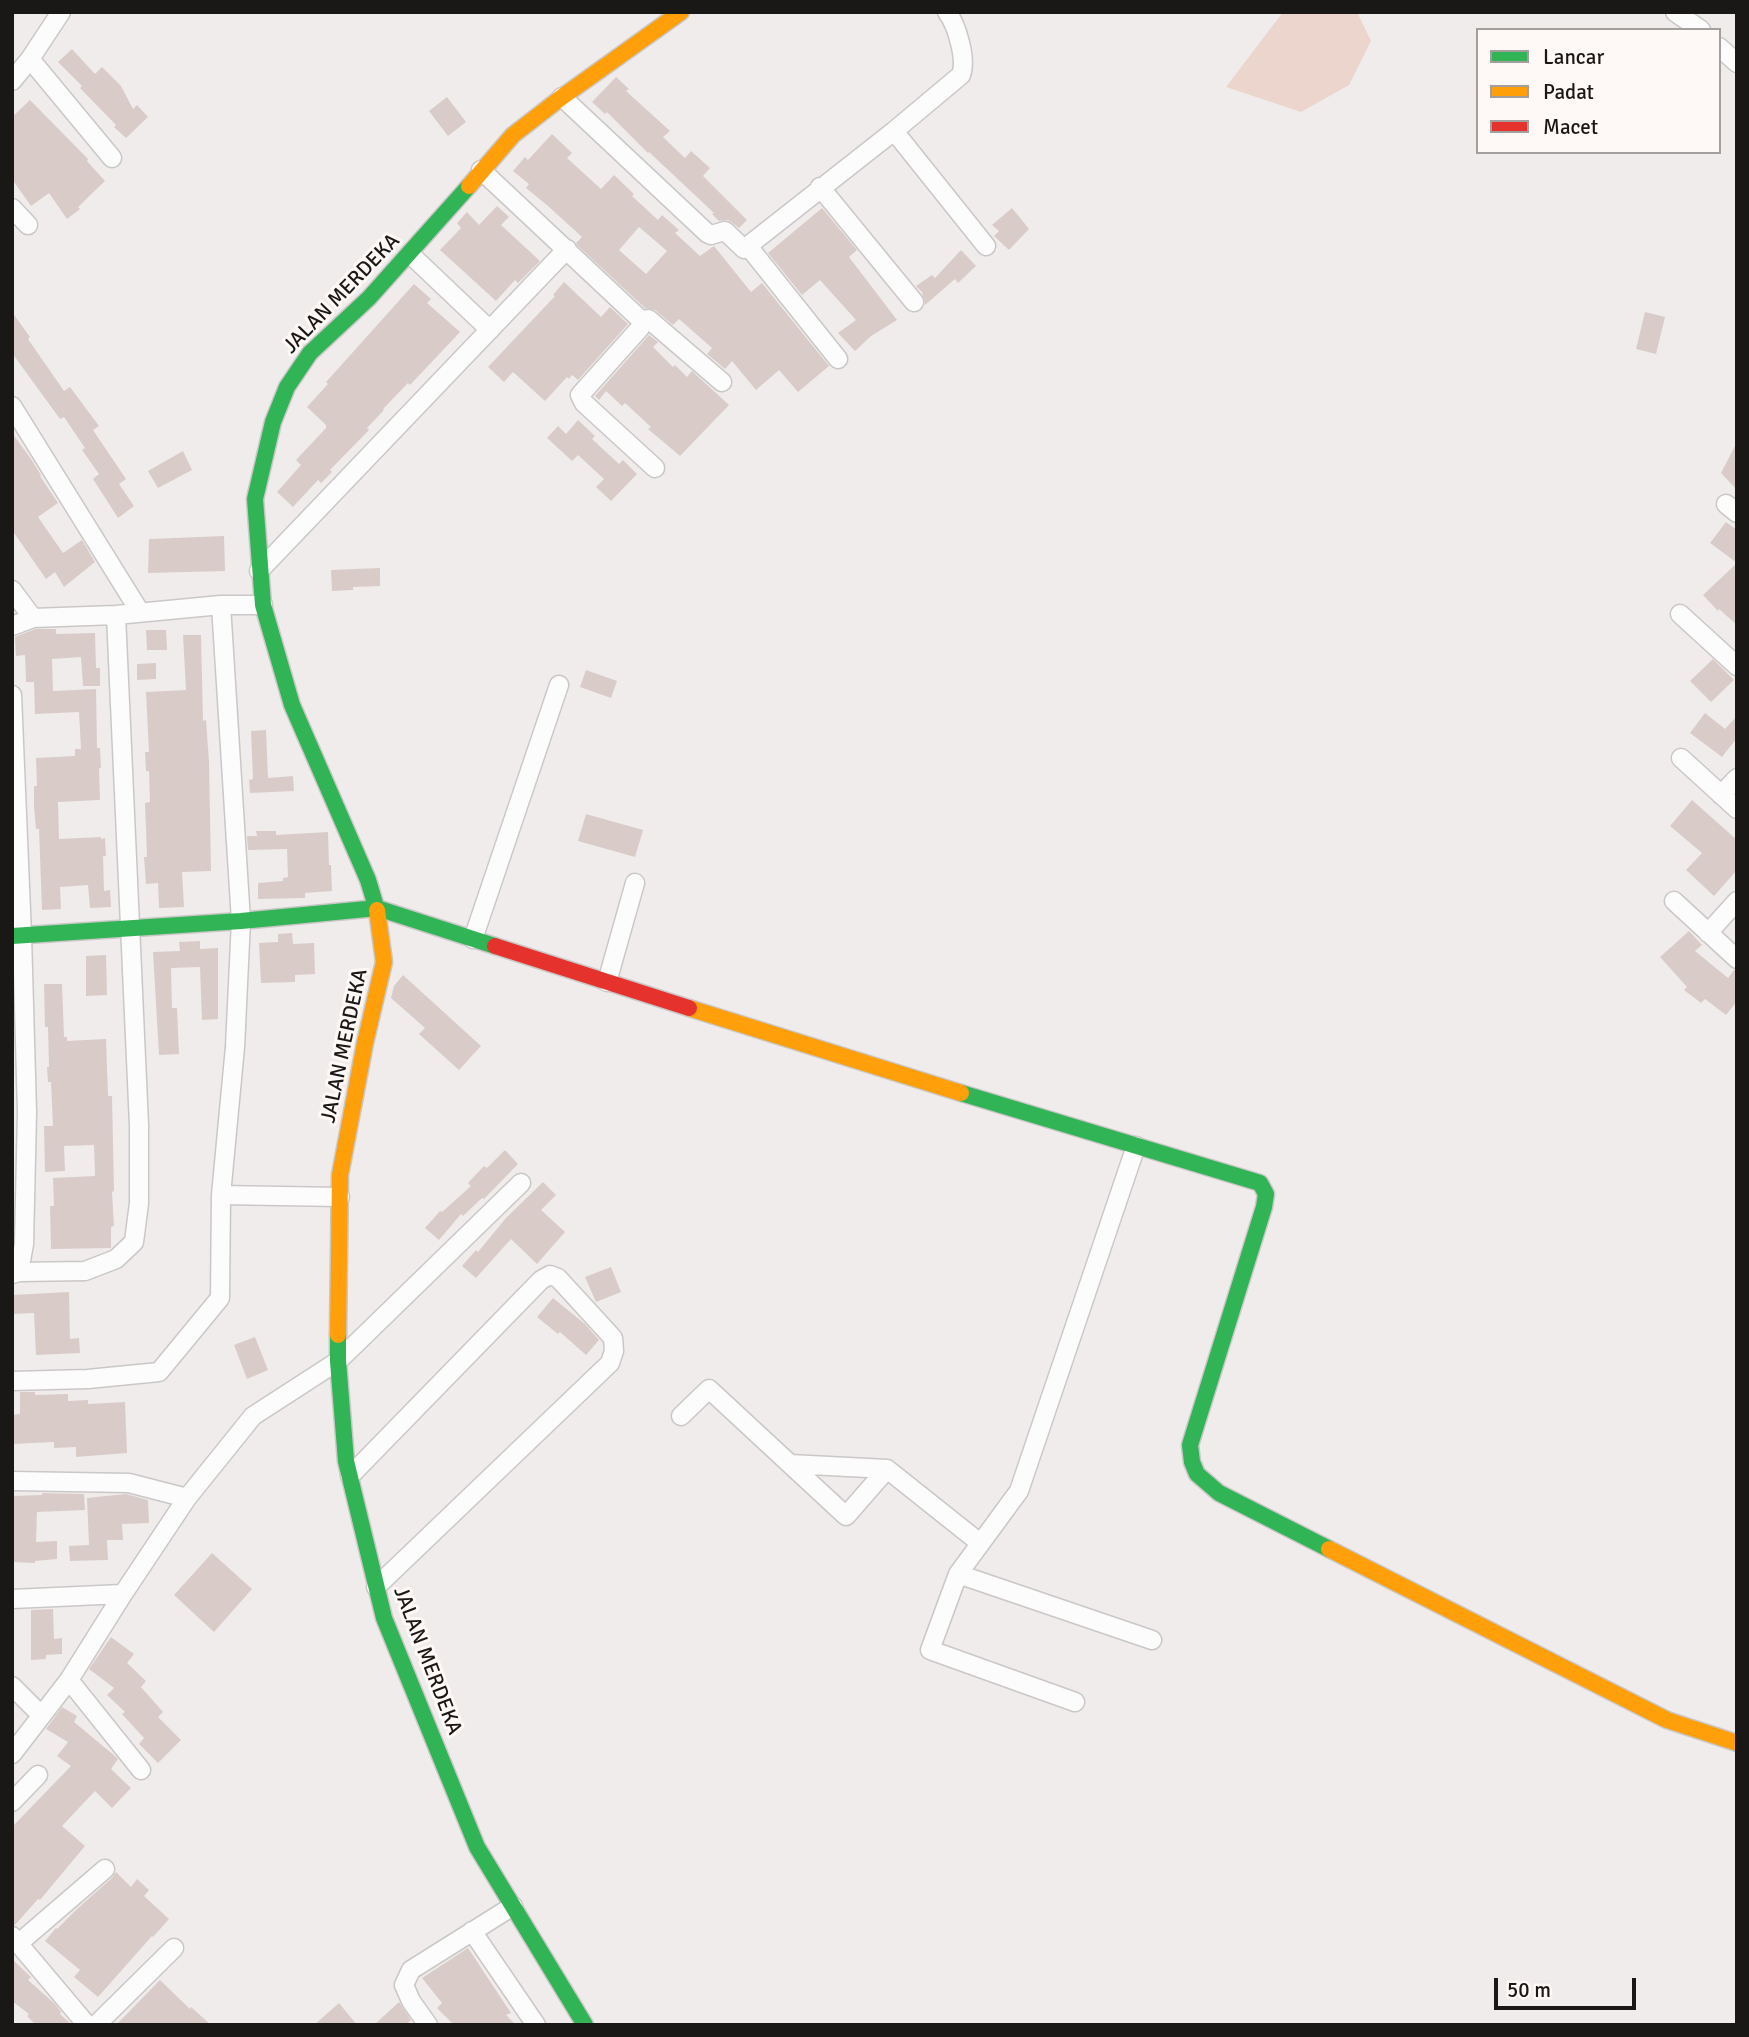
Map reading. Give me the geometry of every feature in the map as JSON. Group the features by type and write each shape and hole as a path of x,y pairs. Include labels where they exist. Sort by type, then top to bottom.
{"street":[{"path":"12,81 61,12"},
{"name":"JALAN MERDEKA","path":"585,2025 477,1847 384,1618 346,1461 338,1361 340,1175 365,1043 384,962 377,908 368,880 292,705 262,605 256,499 273,422 288,387 310,353 369,298 410,254 513,135 681,12"},
{"path":"562,97 706,233 711,235 725,231 744,249 961,75 964,63 954,23 947,12"},
{"path":"1675,12 1698,28"},
{"path":"1721,49 1737,63"},
{"path":"30,59 113,158"},
{"path":"894,131 986,246"},
{"path":"481,170 642,321"},
{"path":"820,187 914,302"},
{"path":"12,208 28,225"},
{"path":"748,246 838,359"},
{"path":"259,572 567,249"},
{"path":"410,254 490,330"},
{"path":"642,321 649,319 722,382"},
{"path":"642,321 640,328 580,395 584,403 656,468"},
{"path":"12,406 140,612"},
{"path":"12,590 33,618"},
{"path":"12,1381 88,1379 159,1373 220,1298 221,1195 235,1047 240,921 221,605"},
{"path":"12,626 33,618 116,615 221,605 262,605"},
{"path":"1680,614 1737,666"},
{"path":"12,695 17,935 27,1112 24,1244 16,1273 85,1271 116,1259 134,1242 139,1203 139,1125 116,615"},
{"path":"473,939 559,685"},
{"path":"1681,758 1737,809"},
{"path":"1721,795 1737,778"},
{"path":"607,982 635,884"},
{"path":"1674,901 1737,959"},
{"path":"1708,933 1737,901"},
{"path":"17,935 240,921 377,908 904,1076 1260,1183 1266,1194 1260,1220 1190,1445 1191,1465 1200,1478 1219,1493 1667,1720 1737,1743"},
{"path":"1075,1702 930,1650 958,1574 1019,1491 1136,1146"},
{"path":"12,1754 69,1680 187,1499 253,1416 338,1361 521,1183"},
{"path":"221,1195 340,1197"},
{"path":"350,1476 541,1280 550,1275 558,1278 613,1338 614,1351 610,1363 376,1587"},
{"path":"681,1416 709,1389 846,1516 887,1469"},
{"path":"790,1464 887,1469 981,1543"},
{"path":"12,1481 129,1483 187,1499"},
{"path":"958,1574 1152,1640"},
{"path":"12,1599 123,1594"},
{"path":"69,1680 141,1770"},
{"path":"12,1686 41,1715"},
{"path":"12,1802 38,1775"},
{"path":"87,2025 15,1940 105,1869"},
{"path":"428,2025 411,2001 404,1985 411,1970 513,1906"},
{"path":"472,1931 536,2025"},
{"path":"96,2025 174,1948"}],"shaded area":[{"path":"1283,12 1357,12 1371,41 1349,85 1301,112 1226,87"}],"building":[{"path":"72,49 95,74 102,67 121,86 133,109 137,105 148,117 126,138 58,62"},
{"path":"616,77 629,89 626,91 670,131 663,137 685,158 691,151 710,168 703,176 747,220 739,228 728,220 719,221 712,214 714,213 607,112 605,114 592,102"},
{"path":"447,97 466,122 448,136 429,111"},
{"path":"30,100 88,159 105,181 78,207 80,209 67,219 49,193 31,206 12,179 12,117"},
{"path":"552,134 572,153 567,158 601,189 614,175 658,220 662,215 679,230 675,233 700,256 714,246 751,292 762,283 829,366 798,392 779,370 756,390 732,361 725,369 707,354 712,348 679,319 673,325 655,310 645,308 577,245 582,237 526,188 529,184 513,171 525,157 528,160","holes":["639,227 667,251 646,274 619,250"]},
{"path":"497,206 509,217 501,225 540,261 518,283 515,280 496,301 440,250 461,228 457,223 467,212 479,225"},
{"path":"822,208 857,250 849,257 897,320 871,336 855,351 838,333 856,320 820,280 802,295 768,253"},
{"path":"1012,208 1029,229 1009,250 994,236 999,231 992,225"},
{"path":"961,250 976,266 958,283 955,279 925,305 922,292 916,286 932,275 935,278"},
{"path":"564,282 601,317 610,307 628,324 578,380 572,375 569,379 567,377 545,401 513,372 504,382 488,367 555,296 553,295"},
{"path":"414,284 431,299 427,303 460,332 410,385 408,383 383,409 367,428 369,430 330,470 332,472 321,483 318,480 293,507 277,492 301,465 296,460 326,428 307,407"},
{"path":"12,312 64,391 70,387 99,426 93,430 126,479 119,484 134,506 118,518 93,479 99,474 82,450 85,448 64,417 60,419 12,353"},
{"path":"1645,312 1665,317 1656,354 1636,349"},
{"path":"649,335 658,342 653,347 673,367 675,365 687,377 692,371 729,405 680,456 648,429 651,427 625,403 622,406 606,391 599,400 595,396"},
{"path":"578,420 595,436 592,439 619,464 623,460 637,474 611,501 596,487 604,479 578,455 572,461 547,438 558,426 566,434"},
{"path":"12,433 58,503 38,517 63,553 82,540 95,562 64,587 55,572 46,579 12,530"},
{"path":"1737,442 1737,490 1721,473"},
{"path":"183,451 192,470 158,488 148,471"},
{"path":"1726,522 1737,530 1737,563 1710,543"},
{"path":"224,536 225,571 148,573 149,539"},
{"path":"1737,563 1737,625 1703,595"},
{"path":"380,568 380,586 332,591 331,570"},
{"path":"35,629 56,629 56,634 95,633 96,668 100,668 100,686 83,686 81,657 52,659 53,691 96,689 97,748 100,748 101,768 100,800 58,802 59,839 105,838 104,891 110,890 111,907 90,908 88,885 60,887 61,909 42,910 39,829 36,829 34,807 34,786 37,786 36,758 75,756 75,749 81,749 79,712 35,714 34,682 26,682 25,655 16,656 15,637"},
{"path":"146,630 166,630 167,650 147,650"},
{"path":"183,635 201,635 203,721 206,720 209,762 211,871 182,872 184,907 159,908 158,883 146,884 144,857 147,857 145,803 150,802 145,752 149,752 146,692 186,690"},
{"path":"1713,659 1734,680 1711,702 1690,681"},
{"path":"156,663 156,679 137,680 137,664"},
{"path":"586,670 617,681 611,698 580,687"},
{"path":"1705,713 1725,729 1737,716 1737,738 1722,757 1690,733"},
{"path":"266,730 268,778 293,776 294,791 250,793 249,780 253,779 251,731"},
{"path":"1692,800 1737,840 1737,870 1714,896 1686,870 1702,853 1670,826"},
{"path":"586,814 643,830 635,857 578,841"},
{"path":"256,831 276,831 276,835 328,832 332,891 305,893 305,898 258,899 258,883 283,881 283,878 288,877 287,849 248,850 247,836 257,836"},
{"path":"1689,931 1702,945 1695,951 1728,978 1737,970 1737,1001 1726,1015 1705,999 1701,1003 1684,990 1687,987 1660,957"},
{"path":"292,933 293,944 314,943 315,974 295,975 295,982 261,983 259,943 278,942 278,934"},
{"path":"200,941 200,949 218,948 218,1019 202,1020 200,967 171,968 172,1008 177,1008 179,1054 159,1055 153,952 180,951 179,942"},
{"path":"106,955 107,995 86,996 86,956"},
{"path":"403,975 481,1046 459,1070 419,1034 425,1028 391,998 394,986"},
{"path":"44,984 62,984 64,1037 67,1037 67,1041 106,1039 108,1096 112,1096 114,1226 111,1227 111,1248 51,1249 50,1206 54,1206 53,1178 95,1176 94,1145 64,1146 65,1171 45,1172 44,1126 53,1126 51,1082 48,1082 47,1067 48,1027 45,1027"},
{"path":"505,1150 518,1164 484,1199 463,1216 461,1214 439,1240 425,1228 440,1211 471,1186 468,1183 484,1166 487,1168"},
{"path":"543,1182 556,1195 541,1210 565,1232 537,1264 511,1239 476,1278 462,1266"},
{"path":"611,1267 621,1292 596,1302 585,1277"},
{"path":"69,1292 70,1339 79,1338 80,1353 36,1355 34,1313 12,1314 12,1295"},
{"path":"553,1298 585,1324 599,1340 586,1355 560,1332 558,1334 537,1317"},
{"path":"255,1337 268,1370 247,1379 234,1345"},
{"path":"20,1392 35,1392 35,1395 68,1394 68,1401 88,1400 88,1404 125,1402 127,1453 76,1457 76,1447 54,1448 54,1442 12,1444 12,1415 20,1414"},
{"path":"42,1493 84,1494 85,1510 37,1512 36,1542 57,1541 57,1559 35,1563 12,1562 12,1496"},
{"path":"126,1494 148,1500 149,1523 122,1524 123,1540 107,1540 108,1560 70,1561 69,1546 89,1545 87,1498"},
{"path":"212,1553 252,1589 214,1632 174,1595"},
{"path":"53,1609 54,1639 62,1638 62,1654 31,1660 31,1610"},
{"path":"111,1637 134,1654 127,1663 146,1681 141,1687 163,1712 158,1717 181,1740 158,1763 139,1744 144,1738 122,1714 125,1712 107,1695 114,1688 89,1669"},
{"path":"62,1707 77,1716 74,1722 118,1759 111,1769 131,1788 112,1808 95,1791 62,1826 85,1846 40,1900 12,1925 12,1827 71,1766 57,1756 68,1742 46,1729"},
{"path":"116,1872 131,1887 137,1879 149,1890 144,1896 169,1919 98,1997 74,1977 80,1970 45,1941"},
{"path":"468,1948 511,2013 506,2015 516,2025 454,2025 437,2008 442,2003 422,1978"},
{"path":"12,1959 31,1977 28,1980 55,2004 60,2014 72,2025 36,2025 27,2016 29,2014 12,2001"},
{"path":"160,1980 190,2009 191,2007 211,2025 116,2025"},
{"path":"399,2002 411,2020 406,2025 374,2025"},
{"path":"339,2003 357,2025 314,2025"}],"traffic: fast":[{"path":"377,910 368,880 292,705 263,605 255,499 273,422 287,387 310,353 369,298 469,186"},
{"path":"12,936 241,921 377,908 495,946"},
{"path":"961,1093 1260,1183 1266,1194 1264,1207 1190,1445 1192,1462 1197,1474 1219,1493 1329,1549"},
{"path":"338,1335 346,1461 384,1618 477,1847 585,2025"}],"traffic: slow":[{"path":"469,186 513,135 681,12"},
{"path":"338,1335 340,1175 365,1043 384,962 377,910"},
{"path":"689,1008 961,1093"},
{"path":"1329,1549 1667,1720 1737,1743"}],"traffic: jam":[{"path":"495,946 689,1008"}]}
